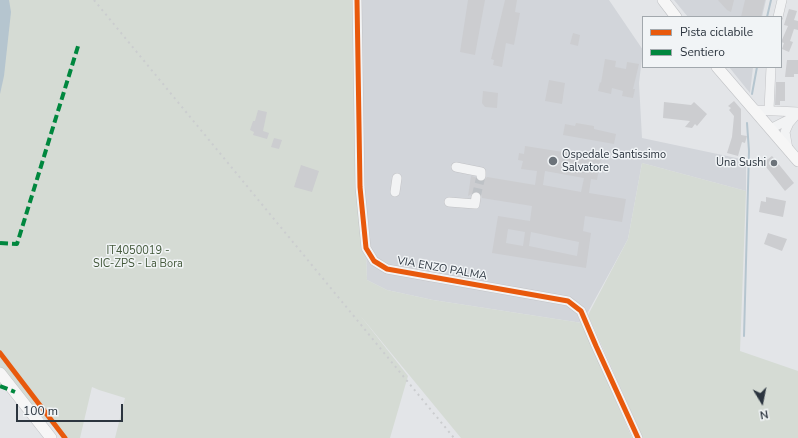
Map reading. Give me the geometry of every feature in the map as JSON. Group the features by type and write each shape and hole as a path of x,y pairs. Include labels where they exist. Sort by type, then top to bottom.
{"main road":[{"path":"663,0 675,16"},
{"path":"672,0 685,16"},
{"path":"718,68 798,161"},
{"path":"728,69 740,84 752,106"},
{"path":"0,373 51,438"}],"street":[{"name":"VIA ENZO PALMA","path":"357,0 360,187 366,248 374,261 387,269 568,301 582,310 596,346 638,438"},
{"path":"778,16 782,0"},
{"path":"769,110 771,68"},
{"path":"728,69 732,84"},
{"path":"752,106 797,115"},
{"path":"768,126 779,111"},
{"path":"768,126 797,115"},
{"path":"789,150 785,132 788,123 797,115"},
{"path":"456,167 481,172 481,176"},
{"path":"395,192 397,178"},
{"path":"449,202 475,204 476,197"}],"shaded area":[{"path":"0,0 9,0 11,12 4,76 0,94"},
{"name":"Ospedale Santissimo Salvatore","path":"357,0 609,0 642,49 639,83 642,138 746,160 746,191 642,163 628,239 582,323 433,300 387,290 367,280"},
{"path":"674,0 766,0 762,16 687,16"},
{"path":"730,68 753,68 750,93"}],"green space":[{"name":"IT4050019 - SIC-ZPS - La Bora","path":"0,0 357,0 367,280 387,290 433,300 582,323 632,438 461,438 359,314 408,376 390,438 115,438 125,398 92,387 80,438 65,438 53,423 52,425 2,383 0,385"},
{"path":"642,163 746,191 740,351 798,371 798,438 643,438 588,315 628,239"}],"building":[{"path":"468,0 485,0 475,55 460,52"},
{"path":"505,0 517,0 515,12 520,13 514,45 506,43 502,67 493,65 494,60 491,59"},
{"path":"718,0 734,0 731,12 727,10"},
{"path":"745,0 765,0 761,16 741,16"},
{"path":"789,9 797,11 794,20 798,21 798,30 794,29 790,41 793,42 789,52 782,49 784,43 782,42 782,40 788,26 784,25"},
{"path":"573,33 580,35 578,46 570,44"},
{"path":"605,59 616,61 615,67 626,69 627,62 639,64 633,89 635,89 633,98 622,96 623,91 612,88 611,94 598,91 600,82 601,83"},
{"path":"787,60 798,60 798,74 794,74 794,77 785,77"},
{"path":"549,80 565,83 562,104 545,101"},
{"path":"776,82 785,82 785,101 780,101 780,105 775,105"},
{"path":"483,91 498,93 497,108 485,107 482,103"},
{"path":"734,101 741,109 741,135 747,136 745,143 742,142 738,156 727,153 732,137 734,116 729,110 731,108 728,106"},
{"path":"664,102 691,105 694,102 707,114 697,126 695,124 692,128 685,127 690,121 663,118"},
{"path":"258,110 267,112 263,131 269,133 267,139 253,135 254,132 250,130 253,121 255,121"},
{"path":"576,123 594,126 594,129 616,134 614,144 563,135 565,124 575,126"},
{"path":"274,138 282,140 279,149 271,147"},
{"path":"525,146 601,158 597,180 591,179 589,193 626,199 622,222 585,216 583,231 591,233 586,268 492,253 498,216 530,221 532,206 482,198 481,194 477,191 468,196 471,176 475,177 481,182 487,177 535,185 537,171 521,169 523,161 518,160 519,153 524,154","holes":["545,171 584,178 581,192 543,185","508,229 525,232 523,246 506,243","531,232 579,242 577,256 529,246"]},
{"path":"772,156 794,183 785,191 763,163"},
{"path":"301,165 319,171 312,192 294,187"},
{"path":"766,197 786,201 783,217 759,212 761,201 766,202"},
{"path":"768,233 787,239 782,251 764,244"}],"waterway":[{"path":"767,16 771,0"},
{"path":"752,94 757,68"},
{"path":"744,336 749,151 747,123"}],"tunnel":[{"path":"476,197 481,176"}],"railway":[{"path":"94,0 454,438"}],"marked path":[{"path":"0,243 17,244 79,43"},
{"path":"0,386 15,392"}],"cycle path":[{"path":"357,0 360,187 366,248 374,261 387,269 568,301 581,311 638,438"},
{"path":"0,353 65,438"}],"place":[{"name":"Ospedale Santissimo Salvatore","path":"553,161"},
{"name":"Una Sushi","path":"774,163"}]}
